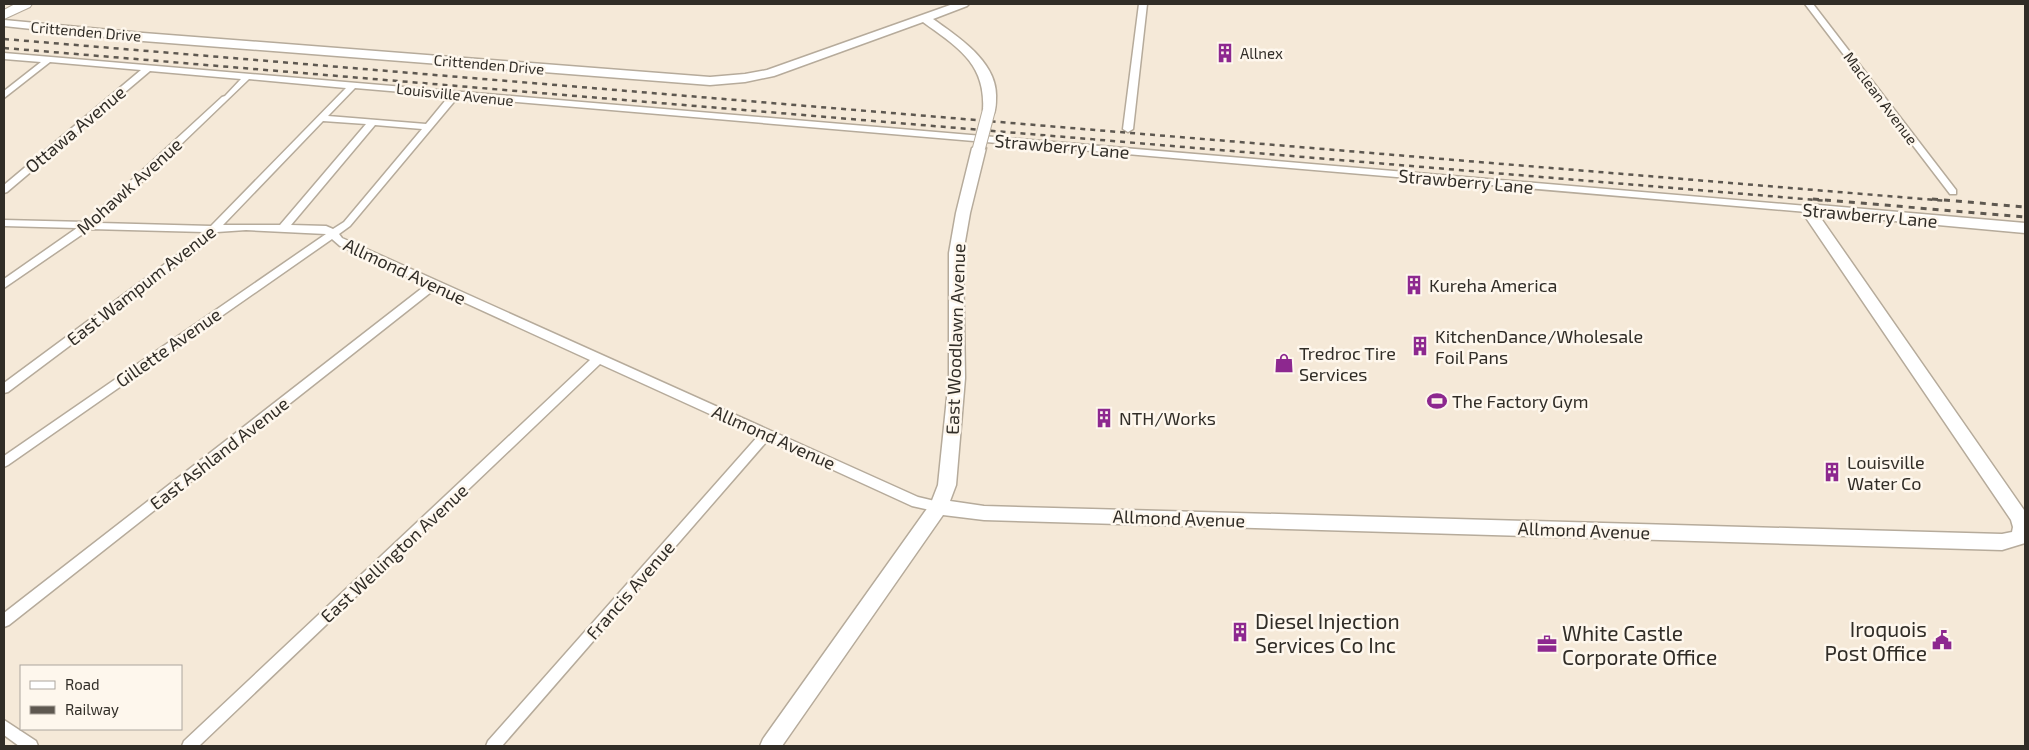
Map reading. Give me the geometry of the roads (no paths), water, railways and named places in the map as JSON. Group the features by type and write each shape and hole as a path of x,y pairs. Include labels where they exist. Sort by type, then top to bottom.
{"highway":[{"path":"4,16 24,4"}],"main road":[{"name":"Crittenden Drive","path":"4,24 143,37 710,81 745,78 770,73 924,18"},
{"name":"East Woodlawn Avenue","path":"770,746 920,530 939,507 947,484 958,378 956,253 962,213 989,110 990,87 980,65 963,48 924,18"},
{"name":"Strawberry Lane","path":"1807,209 2025,228"},
{"name":"Allmond Avenue","path":"939,507 984,513 2002,542 2019,538 2024,528 2018,514 1807,209"}],"street":[{"name":"Crittenden Drive","path":"924,18 963,4"},
{"path":"1128,129 1143,4 1136,4"},
{"name":"Maclean Avenue","path":"1809,4 1953,192"},
{"name":"Louisville Avenue","path":"4,56 907,133"},
{"path":"4,94 47,61"},
{"name":"Ottawa Avenue","path":"4,190 147,69"},
{"name":"Mohawk Avenue","path":"4,284 88,226 248,76"},
{"name":"East Wampum Avenue","path":"4,389 200,243 352,85"},
{"name":"Gillette Avenue","path":"4,462 333,233 356,215 455,95"},
{"path":"321,118 429,126"},
{"path":"283,228 372,122"},
{"name":"Strawberry Lane","path":"907,133 1807,209"},
{"name":"Allmond Avenue","path":"4,223 321,229 333,233 344,244 916,502 939,507"},
{"name":"East Ashland Avenue","path":"4,621 434,284"},
{"name":"East Wellington Avenue","path":"189,746 599,358"},
{"name":"Francis Avenue","path":"493,746 766,434"},
{"path":"4,727 31,746"}],"railway":[{"path":"4,39 1947,201"},
{"path":"4,48 1828,201"},
{"path":"1813,199 2025,217"},
{"path":"1932,199 2025,207"}],"place":[{"name":"Allnex","path":"1225,53"},
{"name":"Kureha America","path":"1414,285"},
{"name":"KitchenDance/Wholesale Foil Pans","path":"1420,346"},
{"name":"Tredroc Tire Services","path":"1284,363"},
{"name":"The Factory Gym","path":"1437,401"},
{"name":"NTH/Works","path":"1104,418"},
{"name":"Louisville Water Co","path":"1832,472"},
{"name":"Diesel Injection Services Co Inc","path":"1240,632"},
{"name":"Iroquois Post Office","path":"1942,640"},
{"name":"White Castle Corporate Office","path":"1547,644"}]}
